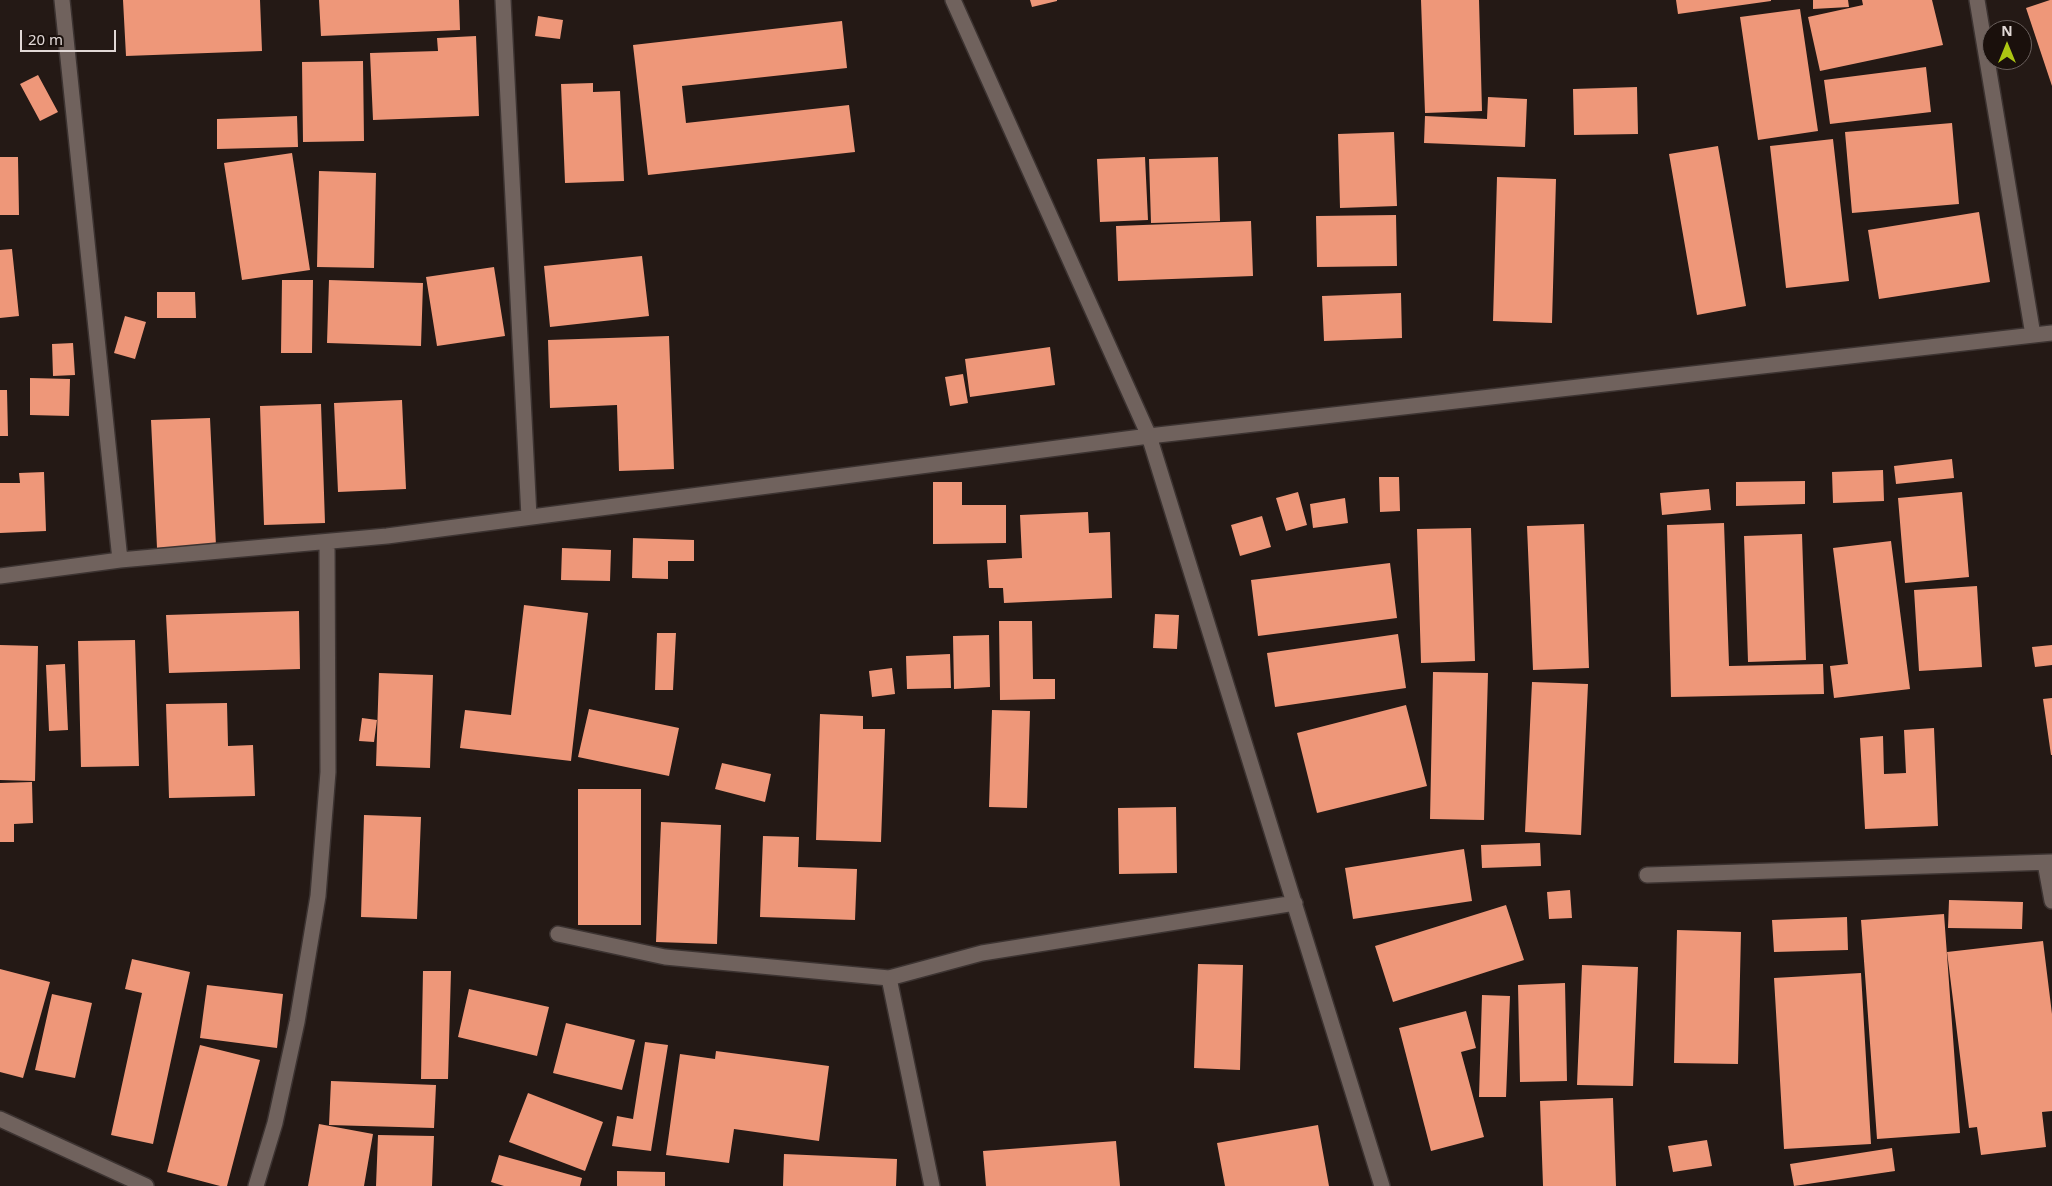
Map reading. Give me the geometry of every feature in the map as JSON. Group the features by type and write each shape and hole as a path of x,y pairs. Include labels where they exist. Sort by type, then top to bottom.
{"street":[{"path":"62,0 120,560"},
{"path":"503,0 529,517"},
{"path":"953,0 1150,436 1382,1186"},
{"path":"1977,0 2033,335"},
{"path":"0,576 120,560 327,542 1150,436 2052,333"},
{"path":"256,1186 275,1122 297,1022 318,896 328,772 327,542"},
{"path":"1647,875 2048,862 2052,901"},
{"path":"558,934 666,957 890,978 982,953 1295,903"},
{"path":"890,978 932,1186"},
{"path":"0,1118 146,1186"}],"building":[{"path":"123,0 260,0 262,51 126,56"},
{"path":"319,0 459,0 460,30 321,36"},
{"path":"1030,0 1057,0 1057,1 1032,7"},
{"path":"1421,0 1479,0 1482,111 1425,113"},
{"path":"1676,0 1771,0 1771,1 1678,14"},
{"path":"1813,0 1848,0 1849,7 1813,9"},
{"path":"1862,0 1932,0 1943,45 1820,71 1808,17 1863,5"},
{"path":"2052,0 2052,86 2032,26 2032,20 2030,20 2026,8"},
{"path":"1800,9 1818,131 1758,140 1740,17"},
{"path":"538,16 563,20 560,39 535,36"},
{"path":"842,21 847,68 682,86 686,123 849,105 855,152 648,175 633,45"},
{"path":"476,36 479,116 373,120 370,53 438,51 437,38"},
{"path":"363,61 364,141 303,142 302,62"},
{"path":"1926,67 1931,112 1830,124 1824,80"},
{"path":"38,75 58,112 40,121 20,84"},
{"path":"593,83 593,92 620,91 624,181 565,183 561,84"},
{"path":"1637,87 1638,134 1574,135 1573,89"},
{"path":"1488,97 1527,99 1525,147 1424,143 1425,116 1487,119"},
{"path":"297,116 298,147 217,149 217,119"},
{"path":"1952,123 1959,204 1852,213 1845,132"},
{"path":"1394,132 1397,206 1340,208 1338,134"},
{"path":"1833,139 1849,281 1786,288 1770,146"},
{"path":"1718,146 1746,306 1697,315 1669,154"},
{"path":"292,153 310,270 242,280 224,163"},
{"path":"0,157 18,157 19,215 0,215"},
{"path":"1145,157 1148,220 1100,222 1097,159"},
{"path":"1218,157 1220,221 1151,223 1149,159"},
{"path":"319,171 376,173 374,268 317,267"},
{"path":"1497,177 1556,179 1552,323 1493,321"},
{"path":"1979,212 1990,282 1879,299 1868,230"},
{"path":"1396,215 1397,266 1317,267 1316,216"},
{"path":"1251,221 1253,276 1118,281 1116,226"},
{"path":"12,249 19,316 0,318 0,250"},
{"path":"642,256 649,316 550,327 544,266"},
{"path":"494,267 505,336 437,346 426,277"},
{"path":"282,280 313,280 312,353 281,353"},
{"path":"329,280 423,283 421,346 327,343"},
{"path":"157,292 195,292 196,318 157,318"},
{"path":"1401,293 1402,338 1324,341 1322,296"},
{"path":"125,316 146,322 135,359 114,353"},
{"path":"669,336 674,469 619,471 617,405 550,408 548,340"},
{"path":"73,343 75,375 53,376 52,344"},
{"path":"1050,347 1055,385 970,397 965,359"},
{"path":"963,374 968,403 950,406 945,377"},
{"path":"30,378 70,379 69,416 30,415"},
{"path":"0,390 7,390 8,436 0,436"},
{"path":"402,400 406,489 338,492 334,403"},
{"path":"321,404 325,523 264,525 260,406"},
{"path":"210,418 216,546 157,548 151,420"},
{"path":"1952,459 1954,478 1896,484 1894,466"},
{"path":"1883,470 1884,501 1833,503 1832,472"},
{"path":"44,472 46,531 0,533 0,483 20,483 19,473"},
{"path":"1379,477 1399,477 1400,511 1380,512"},
{"path":"1805,481 1805,504 1736,506 1736,482"},
{"path":"933,482 962,482 962,505 1006,505 1006,543 933,544"},
{"path":"1709,489 1711,510 1662,515 1660,493"},
{"path":"1298,492 1307,525 1286,531 1276,498"},
{"path":"1962,492 1969,577 1905,583 1898,498"},
{"path":"1345,498 1348,523 1313,528 1310,504"},
{"path":"1088,512 1089,533 1110,532 1112,598 1004,603 1003,588 989,588 987,560 1022,558 1020,515"},
{"path":"1262,516 1271,547 1240,556 1231,525"},
{"path":"1724,523 1729,666 1823,664 1824,694 1671,697 1667,525"},
{"path":"1584,524 1589,668 1533,670 1527,526"},
{"path":"1471,528 1475,661 1421,663 1417,529"},
{"path":"1802,534 1806,660 1748,662 1744,536"},
{"path":"633,538 694,540 694,561 668,561 668,579 632,578"},
{"path":"1891,541 1910,689 1834,698 1830,666 1848,664 1833,548"},
{"path":"562,548 611,550 610,581 561,580"},
{"path":"1390,563 1397,618 1258,636 1251,580"},
{"path":"1977,586 1982,667 1919,671 1914,590"},
{"path":"524,605 588,613 571,761 460,748 465,710 511,715"},
{"path":"299,611 300,669 169,673 166,615"},
{"path":"1155,614 1179,615 1177,649 1153,648"},
{"path":"999,621 1032,621 1033,679 1055,679 1055,699 1000,700"},
{"path":"657,633 676,633 673,690 655,690"},
{"path":"1398,634 1406,688 1275,707 1267,653"},
{"path":"989,635 990,687 954,689 953,636"},
{"path":"135,640 139,766 81,767 78,641"},
{"path":"0,645 38,646 35,781 0,780"},
{"path":"2052,645 2052,665 2035,667 2032,647"},
{"path":"950,654 951,688 907,689 906,656"},
{"path":"65,664 68,730 49,731 46,665"},
{"path":"892,668 895,694 872,697 869,671"},
{"path":"1433,672 1488,673 1484,820 1430,819"},
{"path":"379,673 433,675 430,768 376,766"},
{"path":"1532,682 1588,684 1581,835 1525,832"},
{"path":"2052,698 2052,755 2051,755 2043,699"},
{"path":"227,703 228,746 253,745 255,796 169,798 166,704"},
{"path":"1406,705 1427,786 1317,813 1297,733"},
{"path":"589,709 679,728 669,776 578,757"},
{"path":"992,710 1030,711 1027,808 989,807"},
{"path":"820,714 863,716 863,729 885,729 881,842 816,840"},
{"path":"362,718 377,720 374,742 359,741"},
{"path":"1934,728 1938,826 1865,829 1860,738 1883,736 1884,774 1906,773 1904,730"},
{"path":"722,763 771,774 765,802 715,789"},
{"path":"32,782 33,823 14,824 14,842 0,842 0,783"},
{"path":"578,789 641,789 641,925 578,925"},
{"path":"1176,807 1177,873 1119,874 1118,808"},
{"path":"364,815 421,817 417,919 361,917"},
{"path":"661,822 721,825 717,944 656,942"},
{"path":"763,836 799,837 798,867 857,869 855,920 760,917"},
{"path":"1540,843 1541,866 1482,868 1481,845"},
{"path":"1464,849 1472,901 1353,919 1345,868"},
{"path":"1570,890 1572,918 1549,919 1547,892"},
{"path":"1949,900 2023,902 2022,929 1948,928"},
{"path":"1506,905 1524,960 1393,1002 1375,946"},
{"path":"1944,914 1960,1133 1877,1139 1861,920"},
{"path":"1847,917 1848,950 1774,952 1772,920"},
{"path":"1677,930 1741,932 1738,1064 1674,1063"},
{"path":"2043,941 2052,1014 2052,1111 2042,1112 2046,1147 1981,1155 1977,1127 1969,1128 1947,952"},
{"path":"132,959 190,972 153,1144 111,1135 142,993 125,989"},
{"path":"1198,964 1243,965 1240,1070 1194,1068"},
{"path":"1582,965 1638,967 1633,1086 1577,1085"},
{"path":"0,969 50,982 23,1078 0,1072"},
{"path":"423,971 451,971 448,1079 421,1079"},
{"path":"1861,973 1871,1144 1784,1149 1774,978"},
{"path":"1565,983 1567,1081 1520,1082 1518,985"},
{"path":"207,985 283,994 277,1048 200,1038"},
{"path":"469,989 549,1007 537,1056 458,1037"},
{"path":"52,994 92,1003 75,1078 35,1070"},
{"path":"1482,995 1510,996 1506,1097 1479,1097"},
{"path":"1466,1011 1476,1048 1461,1052 1484,1137 1431,1151 1399,1028"},
{"path":"566,1023 635,1040 622,1090 553,1073"},
{"path":"645,1042 668,1045 651,1151 612,1146 617,1116 633,1119"},
{"path":"200,1045 260,1060 227,1186 220,1186 167,1172"},
{"path":"716,1051 829,1066 819,1141 734,1129 729,1163 666,1155 680,1054 715,1059"},
{"path":"331,1081 436,1085 434,1128 329,1125"},
{"path":"528,1093 603,1122 585,1171 509,1142"},
{"path":"1613,1098 1616,1186 1543,1186 1540,1101"},
{"path":"319,1124 373,1134 364,1186 308,1186"},
{"path":"1318,1125 1329,1186 1225,1186 1217,1143"},
{"path":"378,1135 434,1136 432,1186 376,1186"},
{"path":"1707,1140 1712,1166 1673,1172 1668,1146"},
{"path":"1116,1141 1120,1186 986,1186 983,1151"},
{"path":"1892,1148 1895,1171 1794,1186 1790,1164"},
{"path":"784,1154 897,1159 896,1186 783,1186"},
{"path":"499,1155 582,1178 580,1186 504,1186 491,1182"},
{"path":"617,1171 665,1172 665,1186 617,1186"}]}
